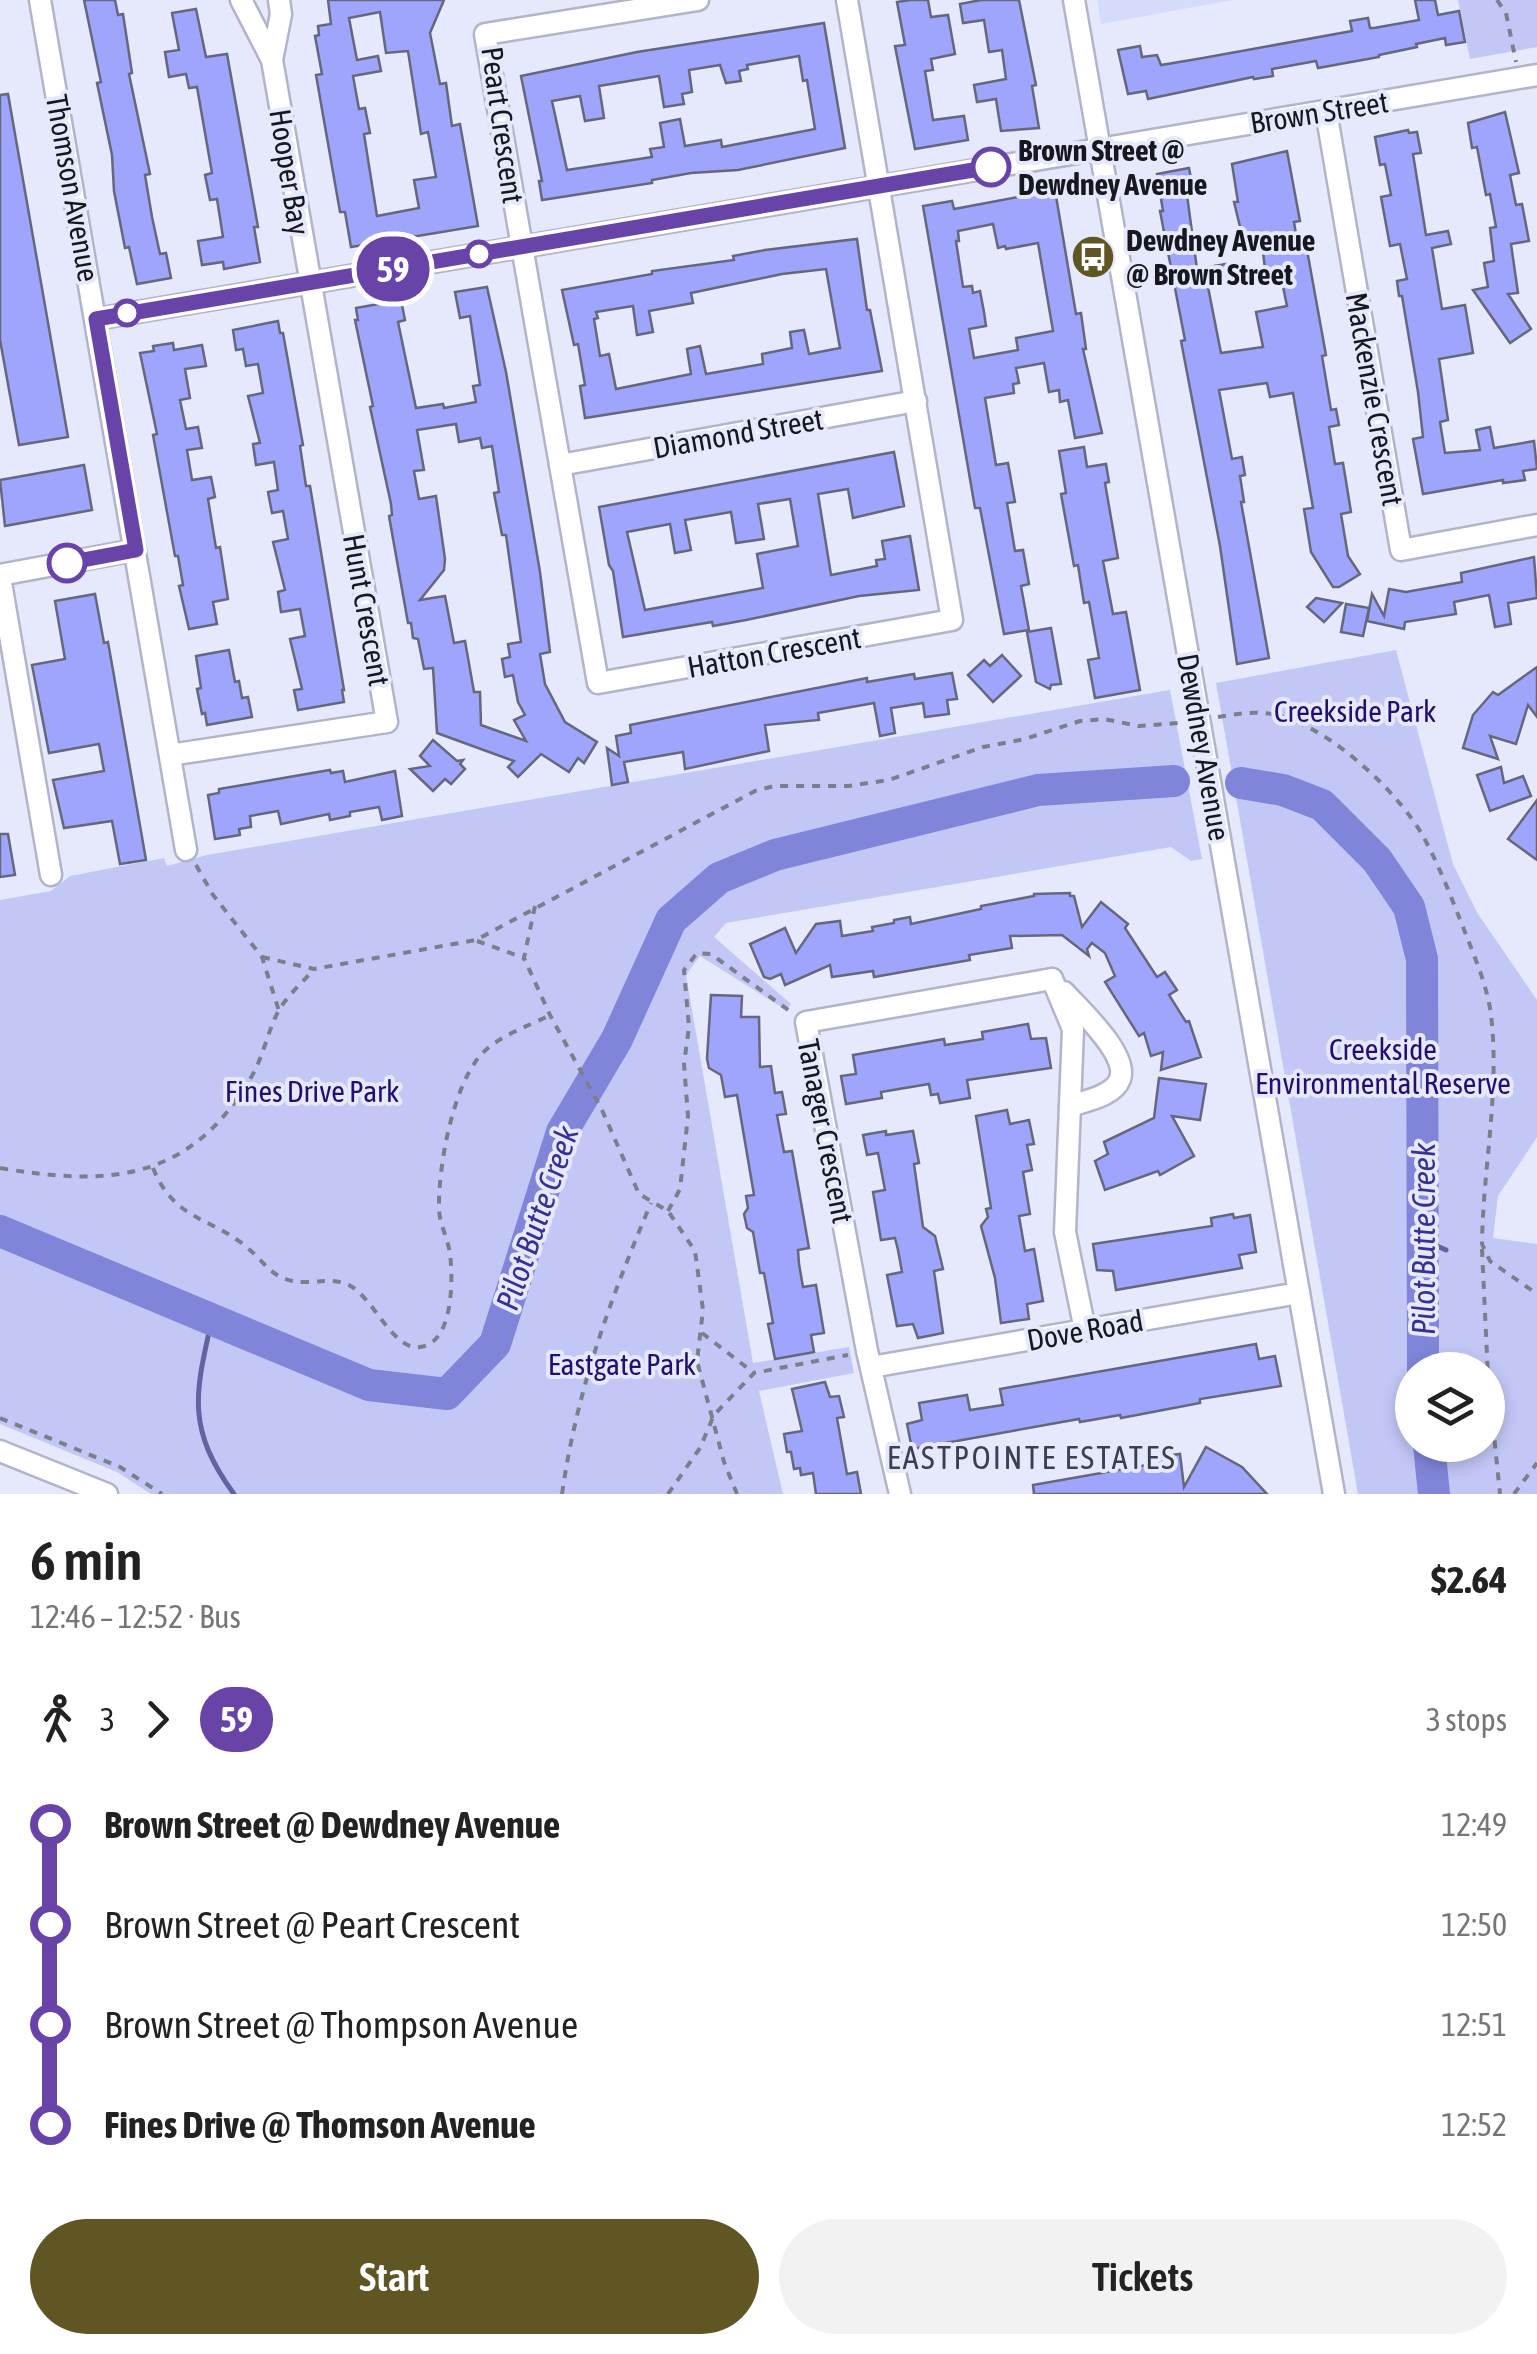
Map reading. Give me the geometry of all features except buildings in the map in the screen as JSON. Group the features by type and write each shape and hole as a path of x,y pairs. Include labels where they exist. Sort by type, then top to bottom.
{"street":[{"name":"Thomson Avenue","path":"40,0 186,850"},
{"name":"Hooper Bay","path":"241,0 272,60"},
{"name":"Hooper Bay","path":"279,0 272,60 309,283"},
{"name":"Peart Crescent","path":"521,247 486,34 698,0"},
{"path":"847,0 878,186"},
{"name":"Dewdney Avenue","path":"1074,0 1334,1494"},
{"name":"Brown Street","path":"96,319 1528,77"},
{"name":"Mackenzie Crescent","path":"1326,111 1401,550 1537,525"},
{"name":"Hatton Crescent","path":"521,247 598,683 952,620 878,186"},
{"name":"Hunt Crescent","path":"170,756 387,722 309,283"},
{"name":"Diamond Street","path":"560,465 916,401"},
{"path":"51,875 0,576 136,550"},
{"path":"1052,979 1109,1043 1120,1068 1120,1079 1111,1090 1070,1106"},
{"path":"1052,979 1072,1029 1065,1232 1084,1330"},
{"name":"Tanager Crescent","path":"900,1494 869,1359 806,1022 1052,979"},
{"name":"Dove Road","path":"869,1359 1084,1330 1298,1293"},
{"path":"0,1451 106,1494"}],"path":[{"path":"1498,0 1528,77"},
{"path":"262,957 314,969 476,940 754,791 774,786 848,786 889,780 1080,721 1104,719 1159,726 1251,713 1274,714 1297,722 1324,736 1377,780 1422,835 1484,982 1491,1017 1492,1121 1482,1244 1488,1377 1500,1494"},
{"path":"186,850 212,895 262,957 279,1011"},
{"path":"535,906 524,958 550,1015 602,1110 639,1194 668,1211 695,1251 703,1310 697,1361 724,1462 737,1494"},
{"path":"476,940 524,958"},
{"path":"668,1211 680,1189 688,1116 684,1064 689,1027 684,970 698,953 710,954 724,960 806,1022"},
{"path":"0,1168 71,1177 111,1176 153,1168 181,1154 226,1114 260,1061 279,1011 314,969"},
{"path":"153,1168 160,1184 177,1204 195,1219 244,1246 272,1275 288,1282 333,1280 348,1285 362,1294 394,1336 406,1345 428,1346 440,1332 450,1300 449,1249 439,1213 446,1152 466,1076 488,1047 550,1015"},
{"path":"562,1494 571,1431 604,1320 652,1201"},
{"path":"1482,1244 1490,1260 1537,1294"},
{"path":"701,1332 754,1373"},
{"path":"668,1494 700,1448 714,1415 754,1373 869,1359"},
{"path":"0,1418 120,1467 162,1494"},
{"path":"1514,1494 1537,1463"}],"shaded area":[{"path":"1097,0 1233,0 1101,24"}],"green space":[{"path":"1458,0 1537,0 1537,47 1470,59"},
{"name":"Creekside Environmental Reserve","path":"1396,650 1453,864 1478,914 1537,1000 1537,1137 1498,1196 1493,1238 1537,1244 1537,1494 1358,1494 1216,683"},
{"path":"1170,690 1202,859 1191,861 1171,847 726,923 714,937 791,1004 786,1010 700,956 686,975 753,1363 849,1347 854,1373 759,1391 783,1494 151,1494 117,1472 0,1424 0,900 51,891 70,876 164,858 167,866 207,855"}],"waterway":[{"name":"Pilot Butte Creek","path":"0,1231 369,1385 447,1394 495,1344 562,1132 617,1039 671,920 719,878 775,855 1038,790 1174,781"},
{"name":"Pilot Butte Creek","path":"1241,783 1283,790 1322,805 1377,860 1409,907 1422,959 1423,1352"},
{"path":"666,933 678,932"},
{"path":"1423,1225 1435,1245 1446,1250"},
{"path":"212,1319 199,1390 201,1429 234,1494"},
{"name":"Pilot Butte Creek","path":"1431,1462 1434,1494"}],"bus line":[{"name":"59","path":"67,563 136,550 96,319 991,167"}],"place":[{"name":"Brown Street @ Dewdney Avenue","path":"991,167"},
{"name":"Dewdney Avenue @ Brown Street","path":"1093,257"}],"district":[{"name":"EASTPOINTE ESTATES","path":"1032,1457"}],"park label":[{"name":"Creekside Park","path":"1355,711"},
{"name":"Fines Drive Park","path":"312,1091"},
{"name":"Eastgate Park","path":"622,1364"}]}
